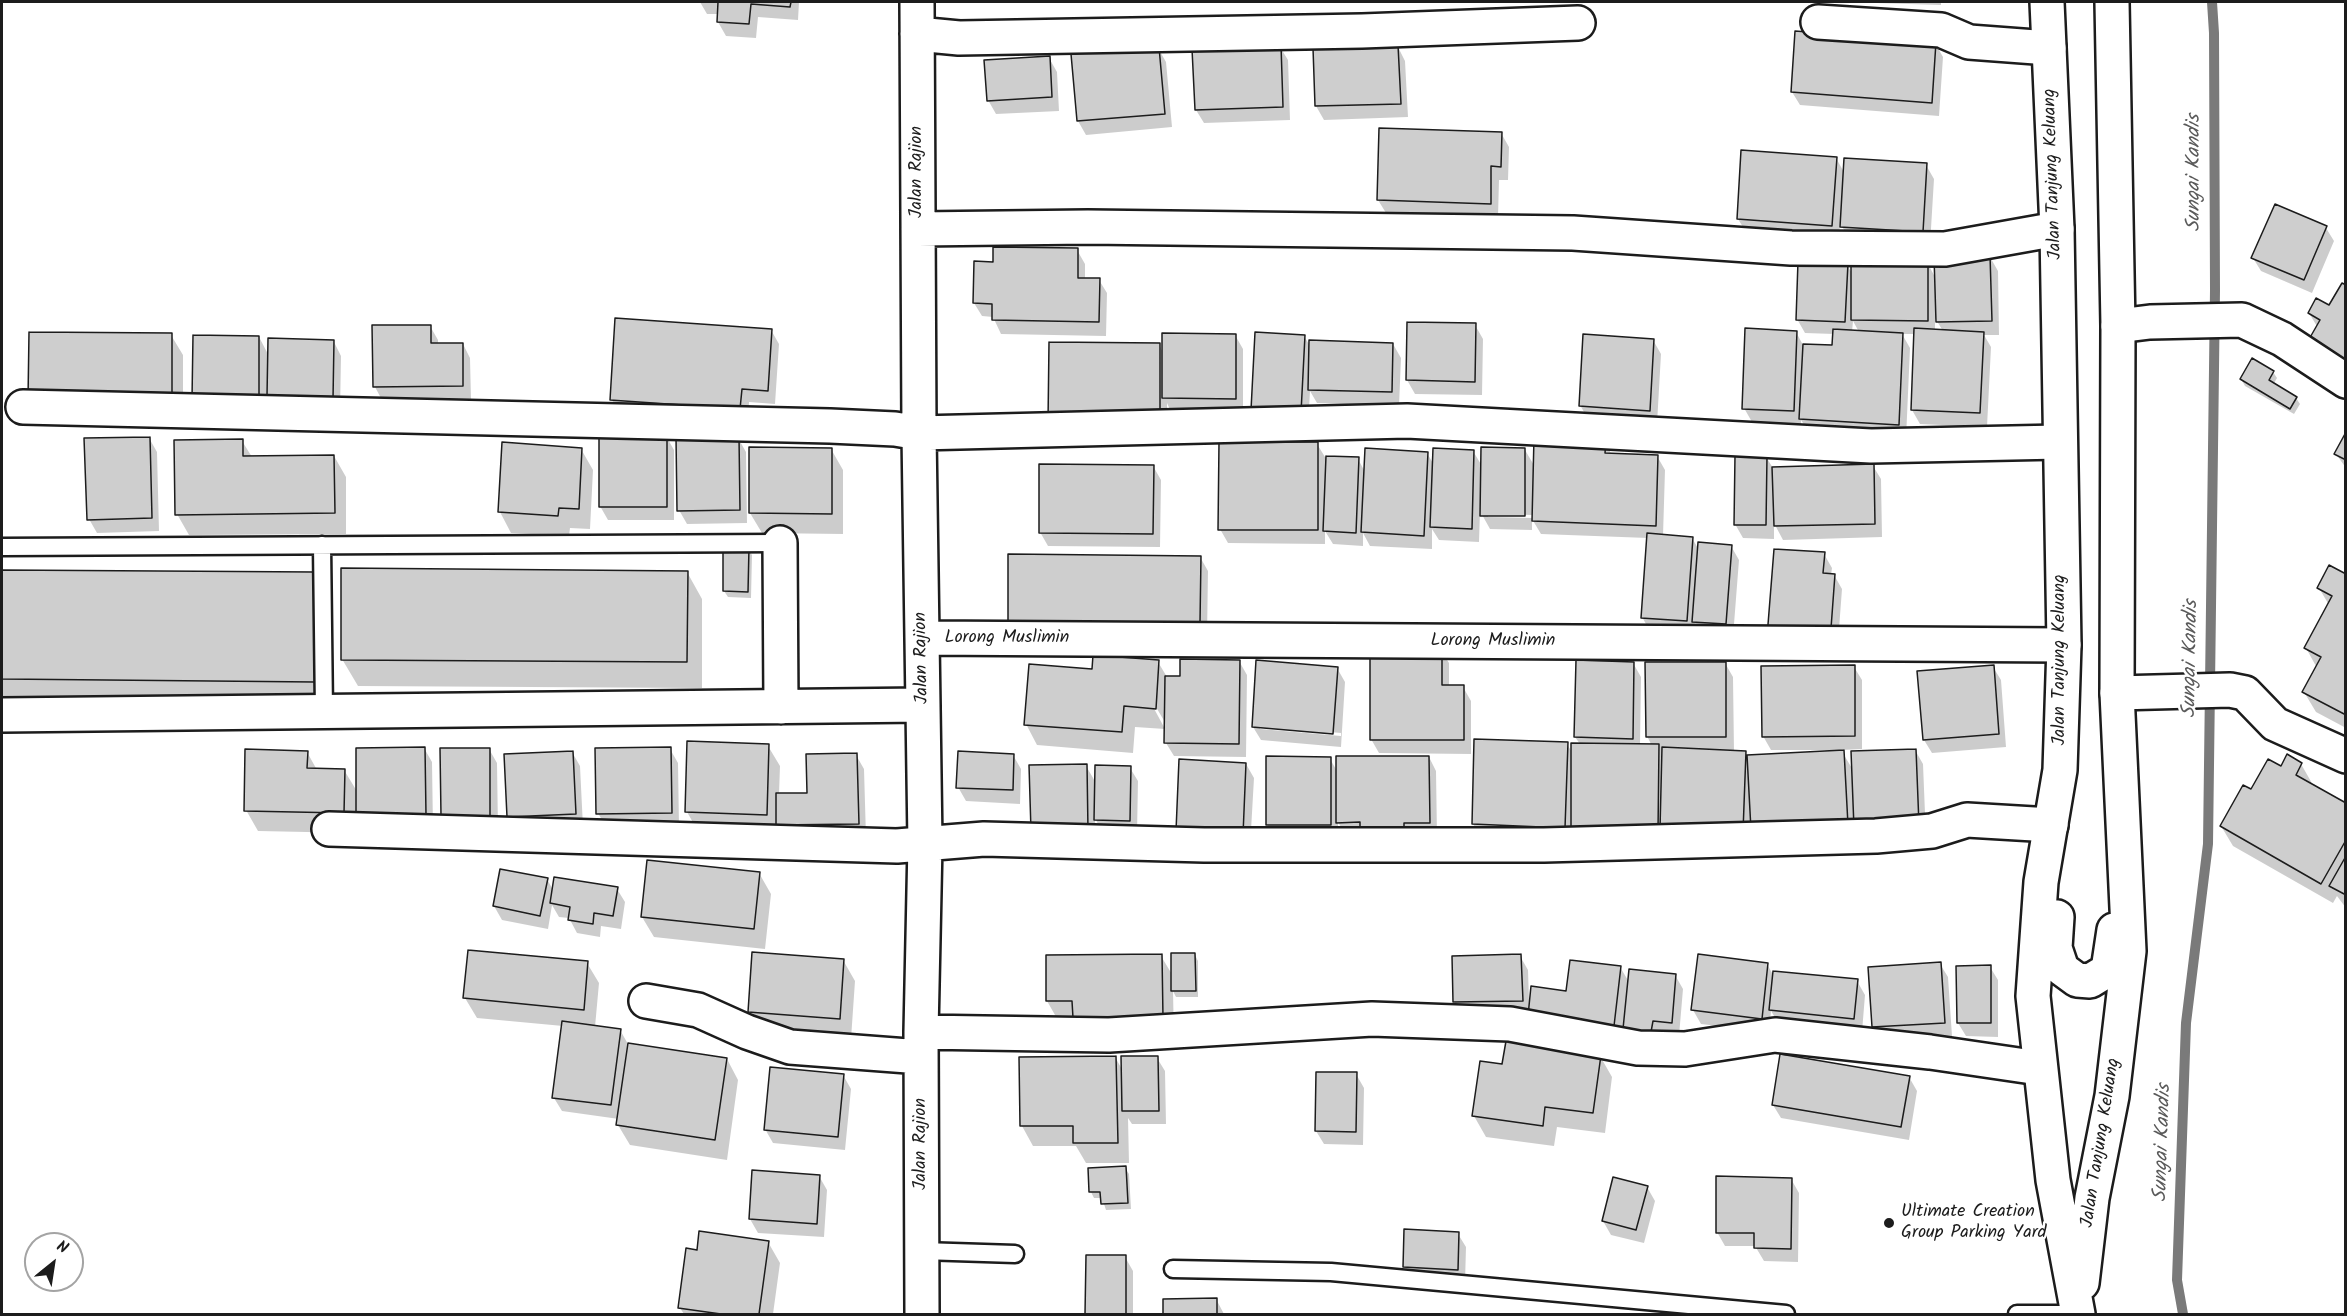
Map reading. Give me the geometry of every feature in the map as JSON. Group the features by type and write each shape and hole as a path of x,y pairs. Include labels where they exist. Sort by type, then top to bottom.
{"street":[{"name":"Jalan Rajion","path":"917,2 918,229 907,431 923,638 923,705 911,845 921,1044 922,1314"},
{"name":"Jalan Tanjung Keluang","path":"2047,2 2057,229 2064,645 2060,770 2041,882 2033,996 2053,1180 2078,1314"},
{"name":"Jalan Tanjung Keluang","path":"2078,1314 2092,1198 2112,1096 2129,951 2117,693 2118,326 2112,2"},
{"path":"1818,22 1941,30 1970,42 2049,48"},
{"path":"917,34 959,38 1362,31 1578,23"},
{"path":"918,229 1089,227 1573,233 1791,248 1945,249 2057,229"},
{"path":"2118,326 2150,322 2242,320 2282,339 2346,381"},
{"path":"23,407 830,426 907,431 1407,421 1871,446 2059,442"},
{"path":"780,543 781,707"},
{"name":"Lorong Muslimin","path":"923,638 2064,645"},
{"path":"2117,693 2169,690 2230,690 2245,693 2274,724 2346,756"},
{"path":"2,715 923,705"},
{"path":"329,829 911,845 984,839 1204,845 1544,845 1876,836 1932,831 1967,820 2051,825 2064,866 2055,928 2055,948 2062,969 2077,980 2090,981 2108,970 2114,939 2124,821"},
{"path":"646,1001 698,1010 747,1032 790,1047 921,1044 1109,1035 1372,1019 1510,1024 1638,1048 1684,1049 1775,1035 1930,1052 2040,1068"}],"lane":[{"path":"2,547 780,543"},
{"path":"322,545 324,712"},
{"path":"922,1251 1015,1254"},
{"path":"1173,1269 1332,1272 1786,1314"},
{"path":"2017,1314 2078,1314"}],"building":[{"path":"718,2 791,2 790,7 751,4 749,24 717,22"},
{"path":"1795,31 1936,42 1932,103 1791,92"},
{"path":"1281,45 1283,107 1195,110 1192,49"},
{"path":"1398,45 1401,104 1315,106 1313,48"},
{"path":"1159,47 1165,114 1077,121 1071,54"},
{"path":"1050,56 1052,97 987,101 984,60"},
{"path":"1379,128 1502,132 1501,167 1491,166 1491,204 1377,200"},
{"path":"1741,150 1837,157 1832,226 1737,219"},
{"path":"1844,158 1927,163 1923,232 1840,227"},
{"path":"2275,204 2327,226 2304,280 2251,258"},
{"path":"993,247 1078,248 1078,278 1100,278 1099,322 992,320 992,304 973,303 974,261 993,262"},
{"path":"1990,255 1992,321 1936,322 1934,256"},
{"path":"1798,261 1848,263 1845,322 1796,320"},
{"path":"1851,261 1928,261 1928,321 1851,320"},
{"path":"2342,283 2346,285 2346,363 2308,341 2320,320 2308,313 2316,298 2329,305"},
{"path":"615,318 772,329 768,391 742,389 740,409 610,400"},
{"path":"1407,322 1476,323 1475,382 1406,380"},
{"path":"372,325 431,325 431,343 463,343 463,386 373,387"},
{"path":"1745,328 1797,331 1794,411 1742,409"},
{"path":"1914,328 1984,332 1980,413 1911,410"},
{"path":"1833,329 1903,333 1899,425 1799,419 1803,344 1832,345"},
{"path":"29,332 172,333 172,400 28,399"},
{"path":"1255,332 1305,335 1301,413 1251,410"},
{"path":"1162,333 1236,334 1236,399 1162,398"},
{"path":"1583,334 1654,339 1650,411 1579,406"},
{"path":"193,335 259,336 259,400 192,399"},
{"path":"268,338 334,340 333,399 267,396"},
{"path":"1309,340 1393,343 1392,392 1308,390"},
{"path":"1049,342 1160,343 1160,423 1048,422"},
{"path":"2252,358 2274,371 2269,380 2297,397 2290,409 2240,379"},
{"path":"2346,432 2346,460 2334,454"},
{"path":"599,434 667,435 667,507 599,507"},
{"path":"150,437 152,518 87,520 84,438"},
{"path":"676,437 739,437 740,510 677,511"},
{"path":"1534,437 1606,440 1605,453 1658,455 1656,526 1532,521"},
{"path":"243,439 243,456 334,455 335,513 175,515 174,440"},
{"path":"502,442 582,448 579,509 559,508 558,516 498,512"},
{"path":"1219,442 1318,442 1318,530 1218,530"},
{"path":"749,447 832,448 832,514 749,513"},
{"path":"1481,447 1525,448 1525,516 1480,516"},
{"path":"1365,448 1428,452 1424,536 1361,532"},
{"path":"1433,448 1474,450 1472,529 1430,527"},
{"path":"1735,455 1767,456 1766,525 1734,525"},
{"path":"1326,456 1359,457 1356,533 1323,531"},
{"path":"1039,464 1154,465 1153,534 1039,533"},
{"path":"1874,464 1875,524 1774,526 1772,467"},
{"path":"1647,533 1693,537 1687,621 1641,618"},
{"path":"1698,542 1732,545 1726,624 1692,622"},
{"path":"723,546 749,547 748,592 723,591"},
{"path":"1774,549 1825,552 1823,573 1835,574 1830,642 1767,637"},
{"path":"1008,554 1201,556 1200,623 1008,622"},
{"path":"2329,565 2346,574 2346,715 2302,692 2321,657 2304,648 2332,596 2317,588"},
{"path":"341,568 688,571 687,662 341,660"},
{"path":"2,570 315,572 315,682 2,679"},
{"path":"1370,648 1442,648 1442,685 1464,685 1464,740 1370,740"},
{"path":"1093,655 1159,660 1156,709 1124,706 1122,732 1024,725 1029,664 1092,669"},
{"path":"1180,659 1240,660 1239,744 1164,743 1165,676 1180,676"},
{"path":"1256,660 1338,667 1333,734 1252,727"},
{"path":"1576,660 1634,662 1633,739 1574,737"},
{"path":"1645,662 1726,662 1726,737 1646,737"},
{"path":"1855,665 1855,736 1762,737 1761,666"},
{"path":"1994,665 1999,734 1923,740 1917,671"},
{"path":"1474,739 1568,742 1565,828 1472,824"},
{"path":"687,741 769,744 767,815 685,812"},
{"path":"1571,743 1659,744 1658,832 1571,831"},
{"path":"425,747 426,815 356,816 356,748"},
{"path":"671,747 672,813 596,814 595,748"},
{"path":"1662,747 1746,751 1743,832 1660,829"},
{"path":"440,748 490,748 490,816 441,816"},
{"path":"245,749 308,751 307,768 345,769 344,813 244,811"},
{"path":"1916,749 1919,825 1854,828 1851,751"},
{"path":"1844,750 1848,825 1751,830 1747,755"},
{"path":"573,751 576,814 507,817 504,754"},
{"path":"958,751 1014,754 1013,790 956,788"},
{"path":"857,753 859,824 776,825 776,793 807,793 806,754"},
{"path":"2287,754 2302,763 2296,775 2346,803 2346,840 2321,884 2220,826 2243,785 2251,789 2268,759 2281,766"},
{"path":"1266,756 1331,757 1331,825 1266,825"},
{"path":"1336,756 1429,756 1430,823 1404,823 1404,835 1360,835 1360,822 1336,823"},
{"path":"1179,759 1246,763 1243,835 1176,831"},
{"path":"1087,764 1088,831 1031,831 1029,765"},
{"path":"1095,765 1131,766 1130,821 1094,820"},
{"path":"2346,856 2346,895 2329,886"},
{"path":"647,860 760,872 754,929 641,917"},
{"path":"500,869 548,878 540,916 493,906"},
{"path":"554,877 618,887 613,916 594,913 593,924 568,920 570,907 550,903"},
{"path":"468,950 588,961 584,1010 463,998"},
{"path":"752,952 844,959 840,1019 748,1012"},
{"path":"1171,953 1195,953 1196,991 1171,991"},
{"path":"1162,954 1163,1018 1073,1018 1072,1001 1046,1001 1046,955"},
{"path":"1521,954 1523,1001 1453,1002 1452,956"},
{"path":"1698,954 1768,963 1762,1019 1691,1010"},
{"path":"1570,960 1621,966 1614,1026 1528,1016 1531,986 1566,991"},
{"path":"1941,962 1945,1023 1872,1027 1868,967"},
{"path":"1991,965 1991,1023 1957,1023 1956,966"},
{"path":"1629,969 1676,974 1672,1023 1653,1021 1651,1032 1623,1029"},
{"path":"1773,971 1858,979 1854,1019 1769,1010"},
{"path":"562,1021 621,1029 611,1105 552,1098"},
{"path":"1506,1041 1601,1055 1593,1113 1545,1107 1543,1126 1472,1116 1480,1061 1502,1064"},
{"path":"628,1043 727,1058 715,1140 616,1125"},
{"path":"1780,1054 1910,1076 1901,1127 1772,1105"},
{"path":"1116,1056 1118,1143 1073,1143 1073,1126 1020,1126 1019,1057"},
{"path":"1121,1056 1158,1056 1159,1111 1122,1111"},
{"path":"770,1067 844,1074 838,1137 764,1130"},
{"path":"1316,1072 1357,1072 1356,1132 1315,1131"},
{"path":"1126,1166 1128,1203 1101,1204 1100,1192 1089,1192 1088,1168"},
{"path":"752,1170 820,1175 817,1224 749,1219"},
{"path":"1716,1176 1792,1178 1791,1249 1754,1248 1754,1233 1716,1233"},
{"path":"1613,1177 1648,1186 1636,1230 1602,1221"},
{"path":"1404,1229 1459,1232 1458,1270 1403,1267"},
{"path":"699,1231 769,1241 759,1314 721,1314 678,1308 686,1248 697,1250"},
{"path":"1086,1255 1126,1255 1126,1314 1085,1314"},
{"path":"1217,1298 1217,1314 1163,1314 1163,1299"}],"waterway":[{"name":"Sungai Kandis","path":"2183,1314 2177,1280 2186,1023 2208,844 2215,290 2212,2"}],"place":[{"name":"Ultimate Creation Group Parking Yard","path":"1889,1223"}]}
